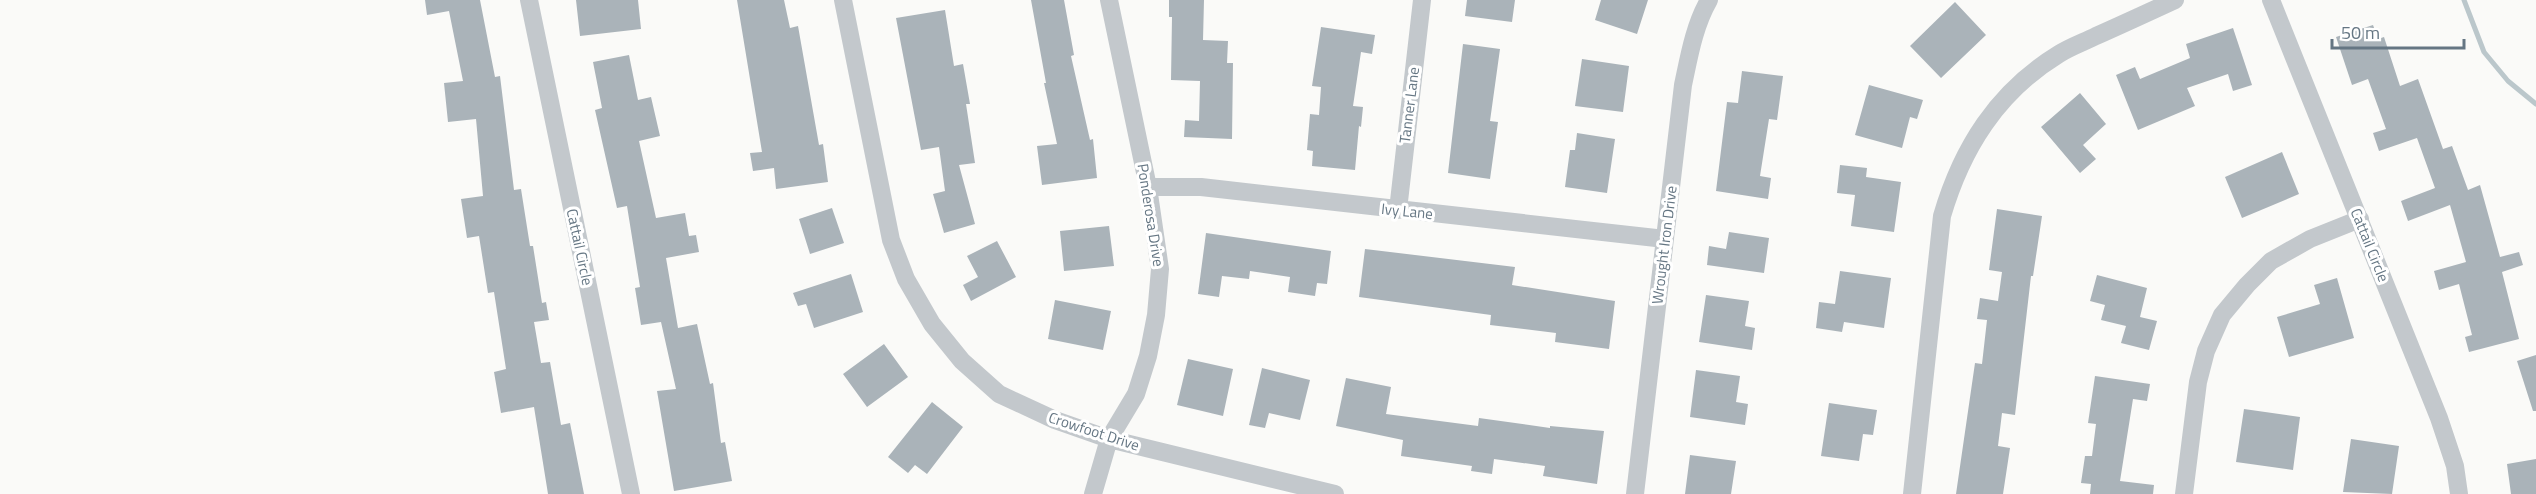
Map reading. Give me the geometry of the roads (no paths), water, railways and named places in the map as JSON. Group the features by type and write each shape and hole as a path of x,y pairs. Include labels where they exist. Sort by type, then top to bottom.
{"street":[{"name":"Cattail Circle","path":"529,0 631,494"},
{"name":"Crowfoot Drive","path":"843,0 891,240 906,279 932,324 962,361 999,394 1054,420 1109,439 1335,494"},
{"name":"Ponderosa Drive","path":"1094,494 1109,439 1136,394 1148,356 1156,315 1161,269 1148,187 1109,0"},
{"name":"Tanner Lane","path":"1398,210 1422,0"},
{"name":"Wrought Iron Drive","path":"1635,494 1683,85 1690,50 1708,0"},
{"path":"1912,494 1942,216 1953,180 1965,154 1986,120 2017,86 2060,53 2175,0"},
{"name":"Cattail Circle","path":"2271,0 2439,418 2455,466 2459,494"},
{"name":"Ivy Lane","path":"1148,187 1201,187 1665,239"},
{"path":"2184,494 2198,382 2206,351 2222,315 2271,261 2310,240 2360,219"}],"waterway":[{"path":"2464,0 2484,52 2508,81 2536,104"}]}
